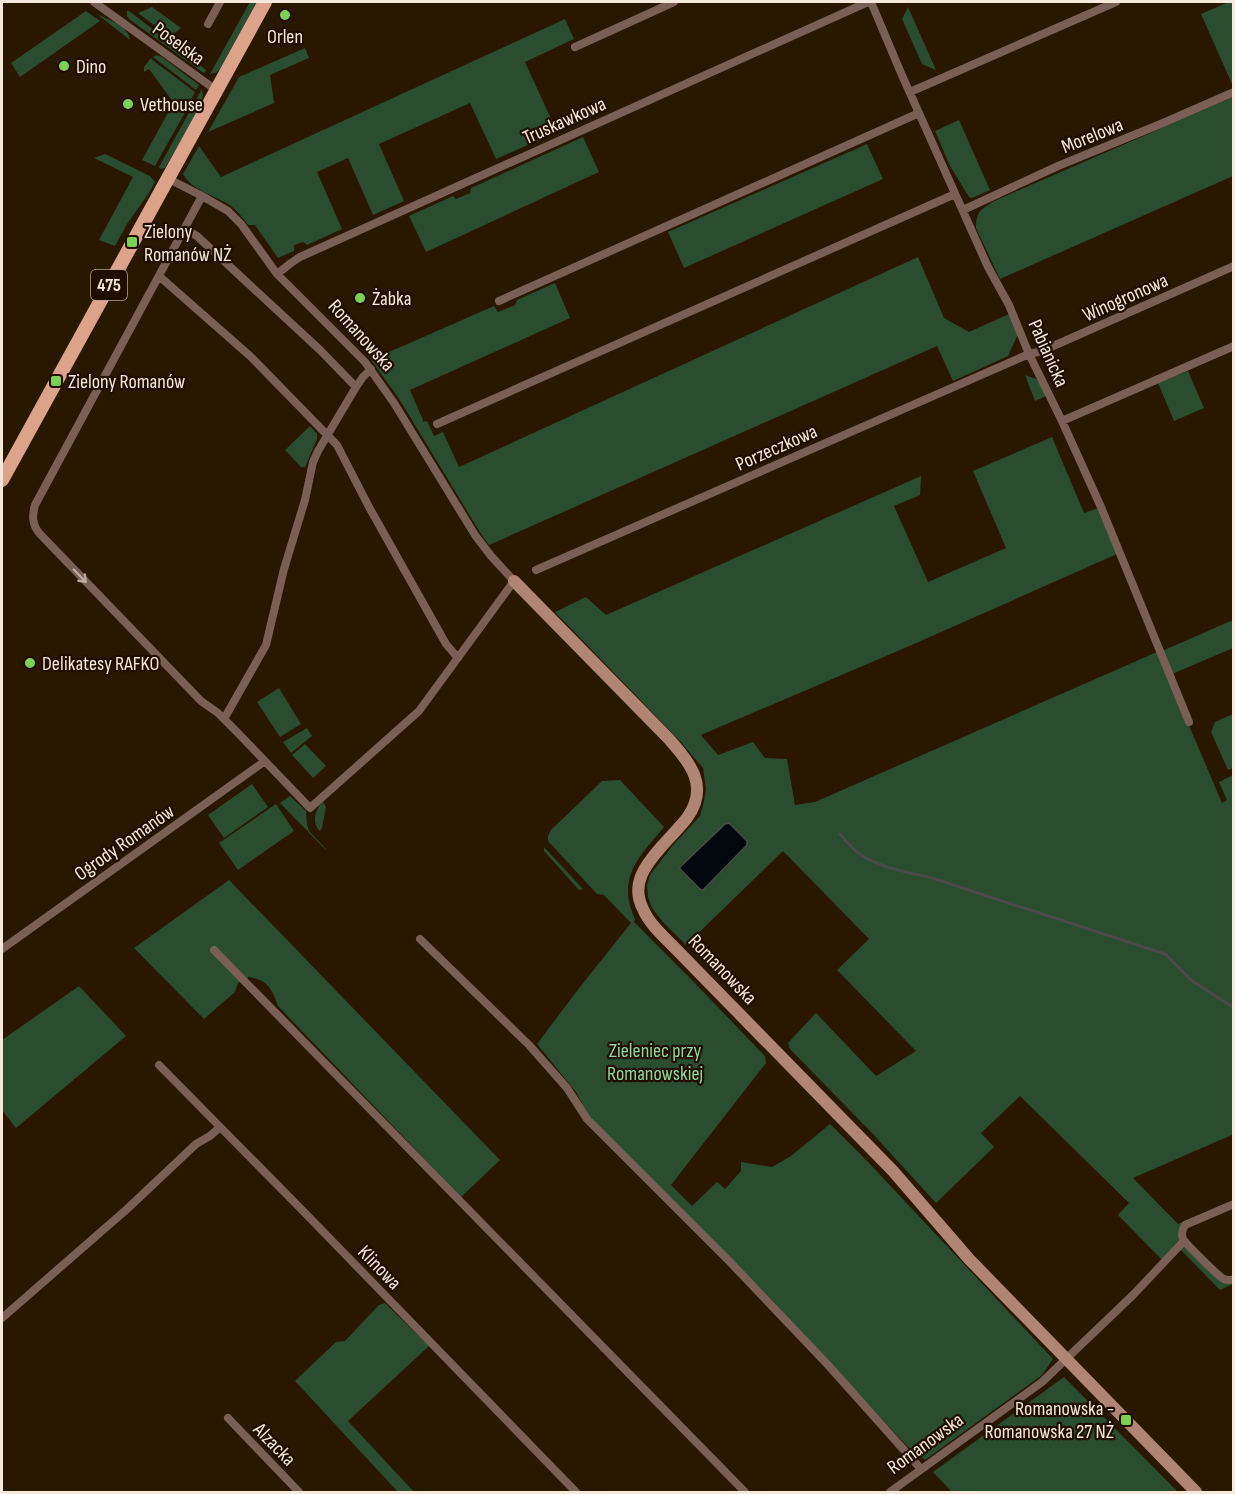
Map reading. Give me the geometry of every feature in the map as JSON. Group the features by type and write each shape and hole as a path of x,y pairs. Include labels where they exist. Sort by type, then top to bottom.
{"main road":[{"name":"475","path":"2,480 265,2"}],"street":[{"name":"Poselska","path":"94,2 216,90"},
{"path":"208,24 220,2"},
{"path":"575,47 674,2"},
{"name":"Pabianicka","path":"870,2 988,267 1009,305 1029,354 1101,507 1189,722"},
{"name":"Truskawkowa","path":"277,274 311,252 870,2"},
{"path":"910,92 1116,2"},
{"name":"Morelowa","path":"963,210 1058,166 1233,92"},
{"path":"499,301 919,113"},
{"name":"Romanowska","path":"167,178 228,211 277,274 357,353 371,369 491,556 686,759 697,783 692,810 647,864 638,885 639,900 652,923 888,1166 969,1259 1196,1492"},
{"path":"437,424 955,194"},
{"path":"202,196 35,506 34,525 40,534 201,701 224,719 310,808 419,711 514,581"},
{"path":"185,229 197,236 320,350 356,387"},
{"name":"Winogronowa","path":"1029,354 1042,351 1233,266"},
{"path":"159,276 250,356 337,445 446,644 458,658"},
{"path":"1062,421 1233,346"},
{"name":"Porzeczkowa","path":"536,570 1029,354"},
{"path":"224,719 266,645 313,462 356,387 371,369"},
{"name":"Ogrody Romanów","path":"2,949 265,761"},
{"path":"420,939 529,1045 567,1088 587,1119 738,1270 844,1383 921,1470"},
{"path":"214,950 745,1492"},
{"name":"Klinowa","path":"159,1065 576,1492"},
{"path":"2,1318 126,1210 196,1144 219,1128"},
{"path":"1229,1279 1184,1241 1182,1231 1185,1226 1233,1204"},
{"path":"1066,1359 1133,1296 1184,1241"},
{"name":"Romanowska","path":"890,1492 1042,1382 1066,1359"},
{"name":"Alzacka","path":"228,1418 299,1492"}],"green space":[{"path":"250,2 259,2 221,69 210,74"},
{"path":"1234,2 1234,84 1232,84 1201,14"},
{"path":"152,7 181,28 170,37 138,13"},
{"path":"908,7 936,70 922,64 902,19"},
{"path":"86,11 100,21 20,77 11,63"},
{"path":"127,11 206,70 205,73 129,19"},
{"path":"97,14 122,27 130,40"},
{"path":"565,19 574,39 525,62 557,132 496,159 470,103 379,144 404,201 373,215 348,158 317,172 342,229 307,245 303,242 294,245 294,251 278,258 255,225 248,225 231,206 197,188 183,174 199,146 221,177"},
{"path":"305,48 309,58 270,75 274,103 208,132 239,77"},
{"path":"156,55 199,85 196,90 153,57"},
{"path":"151,58 195,92 155,166 142,160 169,111 176,106 149,69 144,72 144,67"},
{"path":"202,89 200,109 165,168 160,169 159,167"},
{"path":"1233,97 1233,176 1000,279 976,228 978,214 983,209 994,201"},
{"path":"959,120 990,190 972,198 969,197 950,166 935,131"},
{"path":"583,137 599,172 426,252 409,216 453,196 456,199 470,193 471,188"},
{"path":"867,144 883,179 684,268 668,232"},
{"path":"105,154 150,176 155,182 115,246 99,240 133,177 94,158"},
{"path":"918,257 944,318 969,332 1009,314 1018,334 1008,356 953,381 937,346 489,545 398,397 370,358 375,352 380,356 494,306 498,312 515,305 517,300 555,283 570,318 410,390 422,422 427,421 434,436 443,432 459,467"},
{"path":"1188,371 1204,408 1174,421 1158,383"},
{"path":"1025,375 1039,380 1046,396 1035,401"},
{"path":"310,426 317,434 317,439 305,467 301,467 285,450"},
{"path":"1052,437 1084,513 1098,508 1117,554 701,735 718,755 753,742 765,758 787,759 795,805 815,802 1157,652 1222,803 1227,800 1219,782 1233,775 1234,1134 1133,1178 1178,1224 1185,1221 1182,1237 1233,1284 1220,1290 1179,1248 1165,1263 1118,1215 1129,1203 1020,1096 981,1133 994,1147 936,1203 790,1049 788,1043 816,1013 876,1076 916,1051 837,970 869,939 783,851 686,945 663,922 652,908 647,885 650,875 673,845 700,816 706,789 703,768 679,740 555,612 586,597 606,615 921,476 920,495 894,506 928,582 1006,548 973,471"},
{"path":"1233,620 1233,648 1172,674 1162,651"},
{"path":"279,688 301,724 280,737 257,702"},
{"path":"1233,714 1233,768 1228,770 1211,732 1215,722"},
{"path":"307,728 312,736 291,753 283,742"},
{"path":"305,744 326,766 313,778 292,755"},
{"name":"Zieleniec przy Romanowskiej","path":"620,780 664,827 639,858 629,880 628,892 634,922 765,1056 766,1063 671,1185 692,1206 717,1182 725,1189 741,1171 741,1162 772,1167 791,1156 830,1124 1053,1359 1042,1375 925,1460 907,1446 771,1299 589,1116 576,1092 537,1044 631,923 604,895 597,894 548,841 551,830 602,781"},
{"path":"252,784 268,807 224,838 208,815"},
{"path":"290,796 306,811 309,831 326,850 280,803"},
{"path":"323,802 326,807 320,831 317,828 315,816"},
{"path":"276,804 294,831 238,870 219,843"},
{"path":"544,847 583,889 579,890 544,851"},
{"path":"229,880 500,1160 461,1197 278,1006 265,983 249,977 238,983 235,992 204,1019 134,948"},
{"path":"79,986 126,1036 16,1128 2,1110 2,1040"},
{"path":"385,1303 429,1346 348,1421 414,1492 398,1492 295,1381 336,1342 345,1341 379,1305"},
{"path":"1064,1377 1178,1492 952,1492 933,1472"}],"shaded area":[{"path":"729,823 747,841 747,845 703,890 700,889 680,867 725,824"}],"waterway":[{"path":"840,834 856,851 873,862 932,878 1165,954 1191,980 1234,1008"}],"place":[{"name":"Orlen","path":"285,15"},
{"name":"Dino","path":"64,66"},
{"name":"Vethouse","path":"128,104"},
{"name":"Zielony Romanów NŻ","path":"132,242"},
{"name":"Żabka","path":"360,298"},
{"name":"Zielony Romanów","path":"56,381"},
{"name":"Delikatesy RAFKO","path":"30,663"},
{"name":"Romanowska - Romanowska 27 NŻ","path":"1126,1420"}]}
